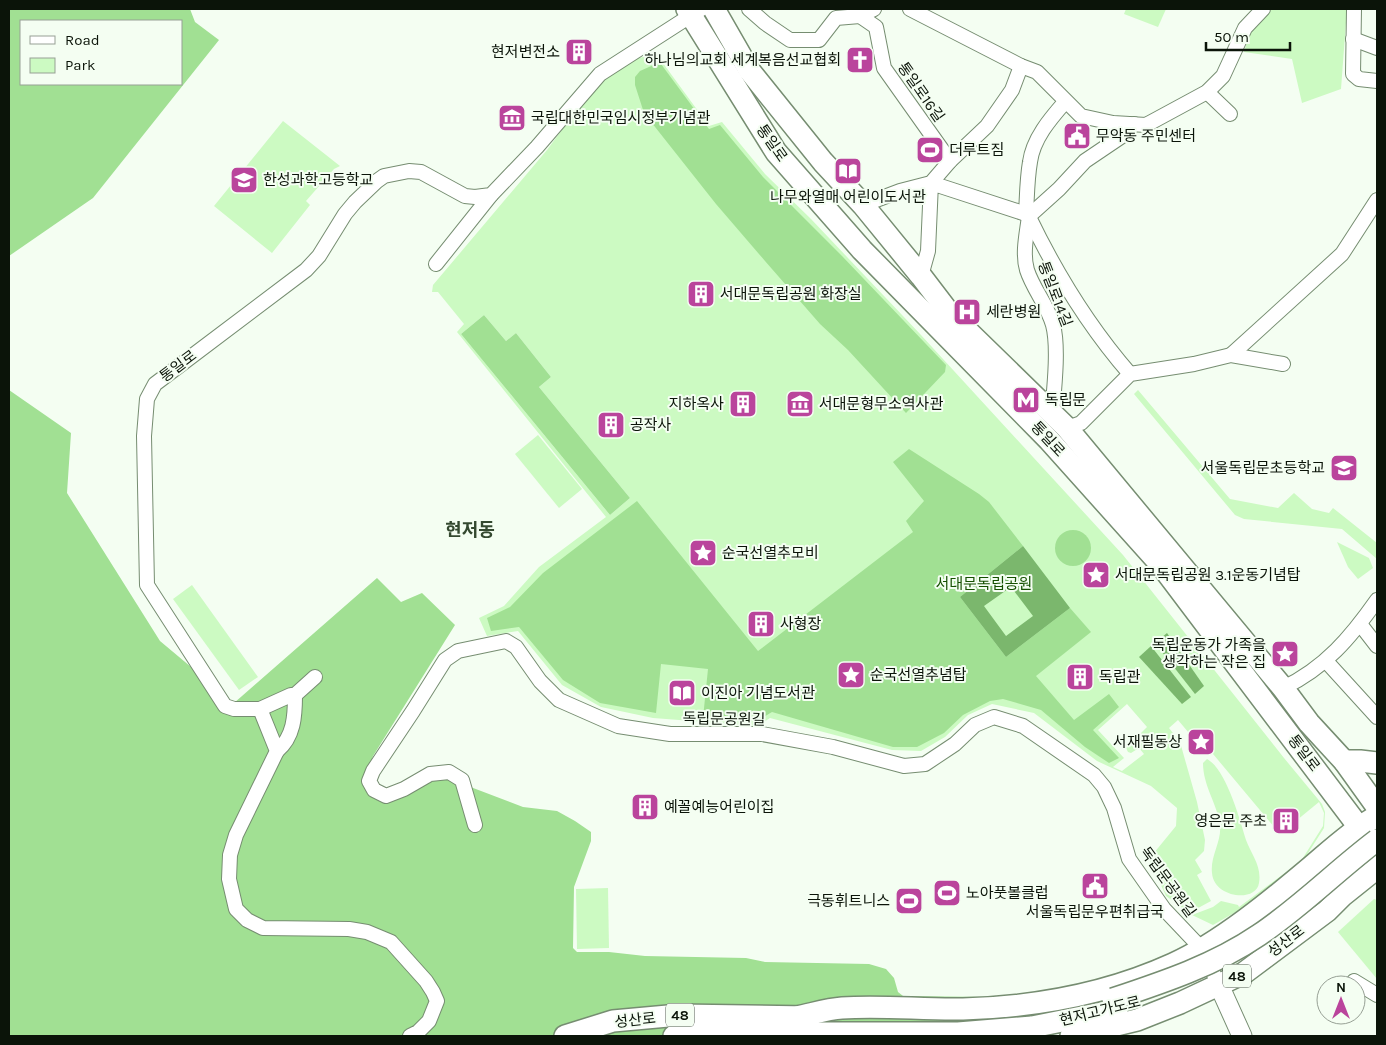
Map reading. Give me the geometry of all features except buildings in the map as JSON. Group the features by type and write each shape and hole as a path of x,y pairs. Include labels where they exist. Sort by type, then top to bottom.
{"main road":[{"name":"통일로","path":"714,9 749,70 823,162 863,205 950,314 1056,427 1283,688 1310,723 1344,761 1377,807"},
{"name":"통일로","path":"693,11 776,152 862,250 1056,427 1343,803 1368,821 1377,853"},
{"path":"1344,761 1377,763"},
{"path":"1341,840 1350,818 1343,803"},
{"path":"799,1026 841,1008 964,1009 1017,1006 1070,998 1123,983 1174,964 1222,935 1312,866 1341,840 1368,821"},
{"name":"현저고가도로","path":"799,1026 884,1021 996,1020 1115,1004 1228,954 1259,935 1377,840"},
{"name":"현저고가도로","path":"779,1032 958,1033 1032,1027 1115,1004 1173,991 1208,976 1247,954 1292,924 1377,853"},
{"path":"1312,866 1317,868 1326,879 1331,896 1327,911"},
{"name":"성산로","path":"1071,1036 1136,1020 1244,973 1327,911 1342,896 1377,868"},
{"path":"1327,911 1377,883"},
{"path":"1219,985 1242,1036"},
{"name":"성산로","path":"565,1036 613,1021 679,1015 799,1026"},
{"name":"성산로","path":"674,1036 722,1032 779,1032 799,1026"}],"street":[{"path":"749,9 765,23 790,40 819,40 836,18 860,16 874,9"},
{"path":"910,9 1036,72 1081,116 1113,123 1146,125 1207,92 1223,76 1245,28 1263,9"},
{"path":"1354,9 1353,74 1359,79 1377,81"},
{"name":"통일로","path":"436,264 491,195 550,133 600,74 693,11"},
{"name":"통일로16길","path":"860,16 876,27 884,68 950,161"},
{"path":"1353,38 1377,48"},
{"path":"921,276 928,252 931,183 950,161 986,126 1012,90 1021,66"},
{"path":"1207,92 1230,114"},
{"name":"통일로14길","path":"1056,427 1054,390 1055,334 1048,312 1028,272 1025,261 1030,161 1046,124 1065,102"},
{"path":"863,205 900,191 931,183 1027,215 1059,189 1085,161 1122,136 1134,124"},
{"name":"통일로","path":"260,709 234,709 225,706 147,585 144,436 147,399 155,384 306,270 319,256 345,214 377,181 395,173 421,172 465,196 491,195"},
{"path":"1232,355 1342,254 1377,200"},
{"name":"통일로14길","path":"1027,215 1048,255 1083,313 1107,347 1130,374"},
{"path":"1130,374 1194,364 1232,355 1283,364"},
{"name":"통일로","path":"1056,427 1081,423 1130,374"},
{"path":"1283,688 1302,679 1326,661 1360,624 1377,600"},
{"path":"1360,624 1377,646"},
{"name":"독립문공원길","path":"475,825 462,780 449,772 430,774 404,789 386,796 374,790 370,781 373,771 445,660 458,651 467,649 506,641 516,647 540,681 559,700 618,726 670,734 762,734 833,747 904,766 925,764 954,744 975,725 994,717 1023,726 1094,775 1104,787 1114,808 1128,859 1164,909 1201,948"},
{"path":"1326,661 1377,717"},
{"path":"277,751 260,709 295,695 315,677"},
{"path":"295,695 296,717 284,745 277,751 236,835 230,855 229,879 236,909 248,920 263,928 349,929 367,932 391,942 426,981 434,992 437,1001 429,1021 418,1032 410,1036"},
{"path":"1201,948 1219,985"},
{"path":"1366,988 1377,995"}],"green space":[{"path":"1126,9 1166,9 1158,27 1124,14"},
{"path":"1271,9 1347,9 1341,89 1302,103 1292,59 1244,52 1250,32"},
{"name":"서대문독립공원","path":"647,56 660,59 709,126 722,122 765,174 811,219 921,335 1123,555 1322,804 1325,812 1324,828 1303,861 1248,905 1213,925 1192,915 1213,907 1221,901 1238,905 1239,907 1301,861 1323,826 1324,813 1319,802 1280,834 1208,748 1204,751 1202,749 1209,742 1201,733 1194,739 1178,720 1169,728 1180,742 1197,802 1205,840 1204,851 1195,860 1202,872 1197,875 1211,901 1189,913 1166,896 1149,859 1176,826 1177,808 1151,786 1097,761 1034,713 992,704 968,715 945,737 921,751 892,750 770,718 758,726 653,718 601,707 562,685 518,631 487,636 479,618 504,606 539,567 606,517 457,332 464,324 438,292 432,292 433,285 547,150 595,85 627,61","holes":["484,315 506,341 516,333 551,377 539,387 630,498 610,515 461,334","1127,704 1147,727 1126,748 1131,753 1139,748 1144,754 1122,771 1113,767 1124,758 1098,730"]},
{"path":"283,121 340,166 334,169 306,201 310,205 272,253 214,206"},
{"path":"1138,390 1230,499 1278,508 1294,493 1312,509 1329,513 1333,508 1377,543 1377,559 1342,529 1244,519 1235,515 1134,394"},
{"path":"538,435 582,489 559,508 515,454"},
{"path":"1337,542 1369,558 1373,568 1358,579 1348,567"},
{"path":"192,585 258,677 239,690 173,599"},
{"path":"1207,759 1214,765 1226,784 1246,840 1258,866 1259,883 1251,893 1235,895 1220,888 1214,881 1212,867 1220,825 1205,779 1203,763"},
{"path":"608,888 609,948 577,949 576,889"},
{"path":"1374,899 1377,900 1377,979 1338,932"}],"shaded area":[{"path":"9,9 190,9 195,22 219,40 93,198 9,256"},
{"path":"658,63 661,64 709,129 720,125 763,177 842,256 946,365 945,372 906,413 848,350 820,324 716,204 644,113 635,85 635,77 640,71"},
{"path":"484,315 506,341 516,333 551,377 539,387 630,498 610,515 461,334"},
{"path":"9,390 71,433 67,493 160,641 234,703 377,578 401,602 422,593 455,625 373,756 364,782 386,800 431,778 447,776 460,783 523,807 557,811 591,832 591,841 574,887 573,948 577,952 609,952 645,956 746,958 765,962 869,964 886,969 894,978 898,992 903,996 990,997 1014,1010 1025,1026 1027,1036 9,1036"},
{"path":"909,449 989,502 1023,546 960,597 1006,657 1070,608 1091,632 1036,676 1074,720 1109,694 1119,707 1093,730 1119,758 1109,763 1085,747 1041,710 1003,699 990,701 963,715 944,733 917,747 893,747 772,712 757,721 703,718 708,669 661,664 656,713 600,703 563,680 519,627 491,631 487,618 510,607 543,573 637,501 758,651 913,532 906,521 924,501 893,462"},
{"path":"1073,530 1085,536 1091,548 1085,560 1073,566 1061,560 1055,548 1061,536"},
{"path":"1023,546 1070,608 1006,657 960,597","holes":["1011,587 1033,616 1006,636 984,606"]},
{"path":"1167,633 1204,686 1195,694 1155,643"},
{"path":"1151,646 1191,697 1182,704 1139,657"}],"place":[{"name":"현저변전소","path":"579,52"},
{"name":"하나님의교회 세계복음선교협회","path":"860,60"},
{"name":"국립대한민국임시정부기념관","path":"512,118"},
{"name":"무악동 주민센터","path":"1077,136"},
{"name":"더루트짐","path":"930,150"},
{"name":"나무와열매 어린이도서관","path":"848,171"},
{"name":"한성과학고등학교","path":"244,180"},
{"name":"서대문독립공원 화장실","path":"701,294"},
{"name":"세란병원","path":"967,312"},
{"name":"독립문","path":"1026,400"},
{"name":"지하옥사","path":"743,404"},
{"name":"서대문형무소역사관","path":"800,404"},
{"name":"공작사","path":"611,425"},
{"name":"서울독립문초등학교","path":"1344,468"},
{"name":"순국선열추모비","path":"703,553"},
{"name":"서대문독립공원 3.1운동기념탑","path":"1096,575"},
{"name":"사형장","path":"761,624"},
{"name":"독립운동가 가족을 생각하는 작은 집","path":"1285,654"},
{"name":"순국선열추념탑","path":"851,675"},
{"name":"독립관","path":"1080,677"},
{"name":"이진아 기념도서관","path":"682,693"},
{"name":"서재필동상","path":"1201,742"},
{"name":"예꼴예능어린이집","path":"645,807"},
{"name":"영은문 주초","path":"1286,821"},
{"name":"서울독립문우편취급국","path":"1095,886"},
{"name":"노아풋볼클럽","path":"947,893"},
{"name":"극동휘트니스","path":"909,901"}],"district":[{"name":"현저동","path":"470,530"}]}
